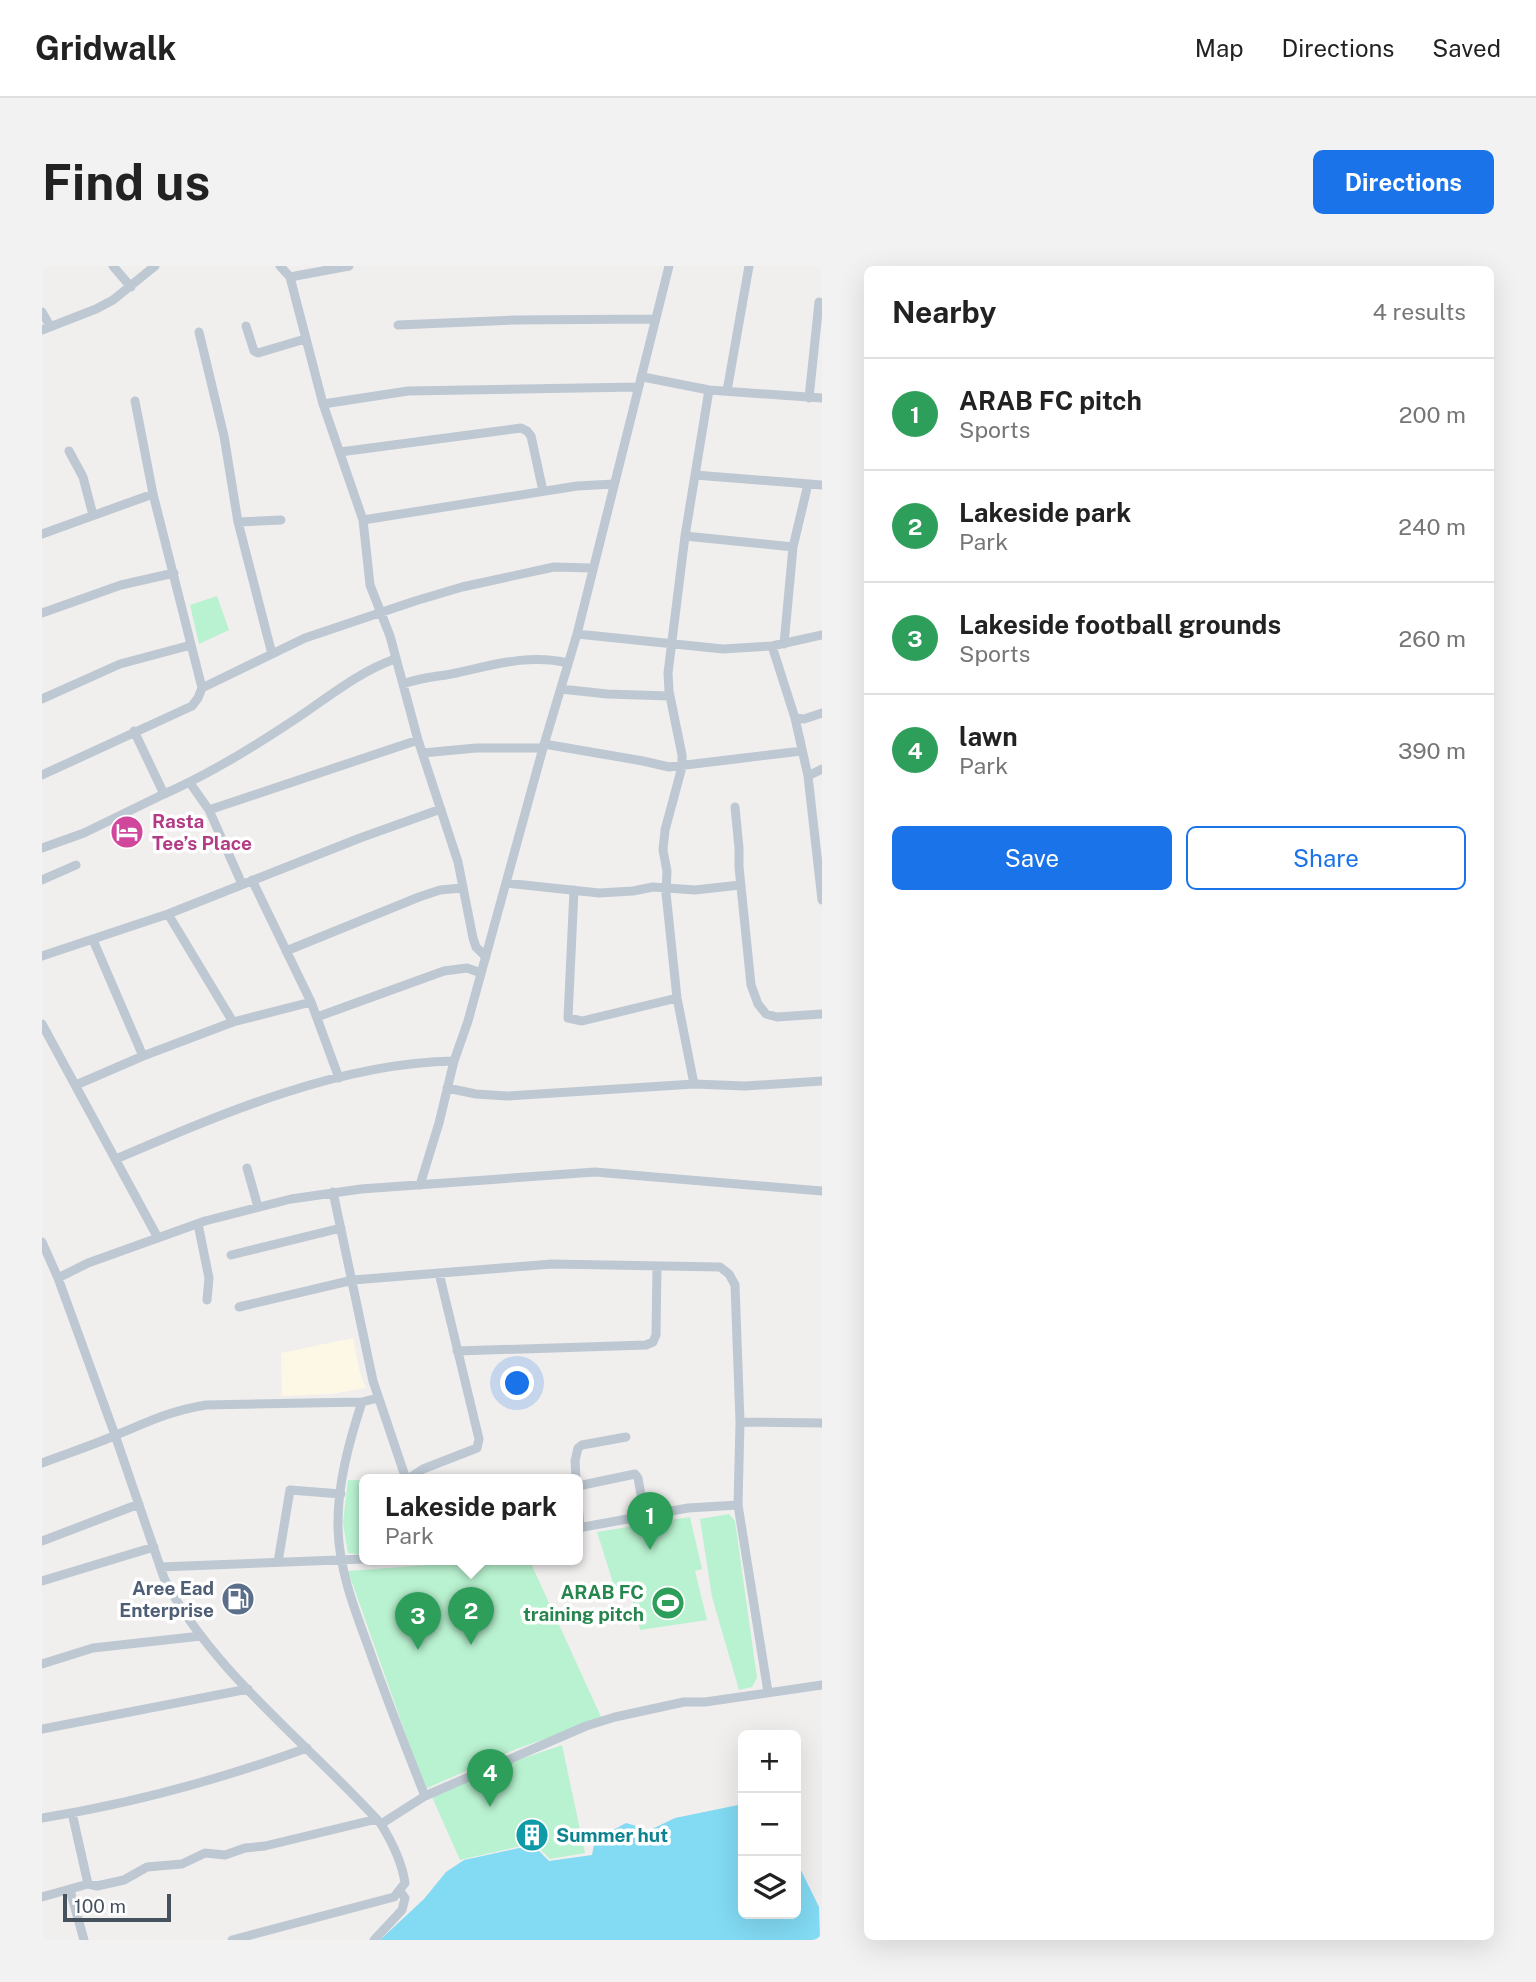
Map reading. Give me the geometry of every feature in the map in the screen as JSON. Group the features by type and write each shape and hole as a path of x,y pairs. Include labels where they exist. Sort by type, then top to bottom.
{"street":[{"path":"113,266 131,287"},
{"path":"42,312 46,328 96,309 131,287 155,266"},
{"path":"281,266 290,277 323,404 363,520 367,572 390,636 418,740 458,862 474,943 486,957"},
{"path":"290,277 348,266"},
{"path":"420,1185 577,634 669,266"},
{"path":"727,391 749,266"},
{"path":"809,398 820,321 819,302"},
{"path":"398,326 515,320 655,319"},
{"path":"246,326 254,351 258,354 305,339"},
{"path":"199,332 224,436 238,522 272,654"},
{"path":"643,377 709,390 822,398"},
{"path":"323,404 408,391 638,387"},
{"path":"694,1084 677,998 663,850 665,830 682,767 668,673 685,536 709,390"},
{"path":"42,775 192,706 202,688 153,494 135,401"},
{"path":"340,452 521,428 527,430 531,436 543,491"},
{"path":"69,451 83,477 93,515"},
{"path":"695,475 822,485"},
{"path":"363,520 543,491 614,484"},
{"path":"784,644 793,547 808,484"},
{"path":"42,534 153,494"},
{"path":"238,522 281,520"},
{"path":"685,536 793,547"},
{"path":"202,688 305,638 462,587 554,567 592,568"},
{"path":"42,613 121,585 174,573"},
{"path":"577,634 723,649 772,646 822,635"},
{"path":"42,699 120,664 191,645"},
{"path":"772,646 795,718 808,776 818,831 822,900"},
{"path":"403,684 418,678 447,675 503,662 549,658 568,663"},
{"path":"42,848 84,833 190,783 252,749 365,673 395,659"},
{"path":"561,689 670,696"},
{"path":"795,718 804,719 822,713"},
{"path":"134,731 164,794"},
{"path":"209,810 418,740"},
{"path":"423,753 543,746 682,767 802,751"},
{"path":"808,776 822,769"},
{"path":"190,783 209,810 286,951 317,1017 339,1078"},
{"path":"735,807 751,985 758,1004 766,1014 777,1017 822,1014"},
{"path":"42,956 168,914 441,808"},
{"path":"42,880 76,865"},
{"path":"506,883 599,894 666,887 695,890 740,885"},
{"path":"286,951 419,897 440,890 462,888"},
{"path":"574,890 568,1018 582,1021 677,998"},
{"path":"168,914 233,1022"},
{"path":"93,940 143,1056"},
{"path":"317,1017 444,971 467,968 481,973"},
{"path":"76,1085 233,1022 310,1002"},
{"path":"42,1024 158,1238"},
{"path":"116,1159 223,1113 339,1078 417,1062 454,1061"},
{"path":"447,1087 476,1094 508,1096 694,1084 745,1086 822,1081"},
{"path":"247,1168 258,1207"},
{"path":"58,1278 88,1264 198,1224 291,1199 333,1192 595,1172 822,1191"},
{"path":"333,1192 365,1348 378,1398 406,1474"},
{"path":"198,1224 209,1278 207,1300"},
{"path":"231,1255 341,1228"},
{"path":"42,1242 58,1278 160,1567 174,1599 201,1636 248,1689 379,1821 391,1840 404,1872 405,1898 402,1910 374,1940"},
{"path":"239,1307 353,1280 552,1265 720,1267 729,1273 735,1285 740,1422 738,1505 768,1692"},
{"path":"457,1351 646,1345 653,1342 656,1335 657,1266"},
{"path":"416,1474 477,1448 479,1439 439,1273"},
{"path":"42,1463 160,1415 206,1405 362,1402 378,1398"},
{"path":"362,1402 348,1444 341,1494 338,1527 342,1559 359,1623 425,1796"},
{"path":"740,1422 822,1423"},
{"path":"576,1474 575,1461 578,1448 582,1445 626,1437"},
{"path":"583,1485 635,1474 642,1500"},
{"path":"278,1562 290,1490 341,1494"},
{"path":"42,1542 139,1504"},
{"path":"583,1526 688,1508 738,1505"},
{"path":"42,1581 154,1547"},
{"path":"160,1567 359,1559"},
{"path":"42,1664 93,1648 201,1636"},
{"path":"42,1897 88,1884 97,1886 118,1881 147,1867 182,1864 205,1853 225,1855 245,1848 379,1821 425,1796 615,1717 684,1702 705,1702 822,1685"},
{"path":"42,1729 248,1689"},
{"path":"42,1818 72,1813 266,1763 307,1748"},
{"path":"72,1813 88,1884"},
{"path":"232,1940 394,1897 403,1887"},
{"path":"70,1890 84,1940"}],"shaded area":[{"path":"353,1338 366,1388 332,1394 282,1396 281,1353"}],"green space":[{"path":"217,596 229,630 199,644 190,605"},
{"path":"348,1480 359,1480 359,1554 348,1553 343,1523"},
{"path":"729,1514 735,1521 757,1678 752,1687 739,1690 712,1597 700,1519"},
{"path":"690,1517 702,1569 695,1571 707,1620 640,1630 629,1586 615,1589 597,1532"},
{"path":"429,1565 532,1565 602,1719 516,1749 425,1789 348,1571"},
{"path":"562,1745 585,1853 550,1859 534,1843 460,1860 432,1797 501,1766"}],"water":[{"path":"738,1805 738,1919 801,1919 801,1870 819,1907 820,1940 380,1940 424,1899 446,1872 464,1860 533,1845 549,1861 592,1855 595,1840 626,1823 650,1830 675,1818"}],"place":[{"name":"Rasta Tee’s Place","path":"127,832"},
{"name":"ARAB FC pitch","path":"650,1550"},
{"name":"Aree Ead Enterprise","path":"238,1599"},
{"name":"ARAB FC training pitch","path":"668,1603"},
{"name":"Lakeside park","path":"471,1645"},
{"name":"Lakeside football grounds","path":"418,1650"},
{"name":"lawn","path":"490,1807"},
{"name":"Summer hut","path":"532,1835"}]}
